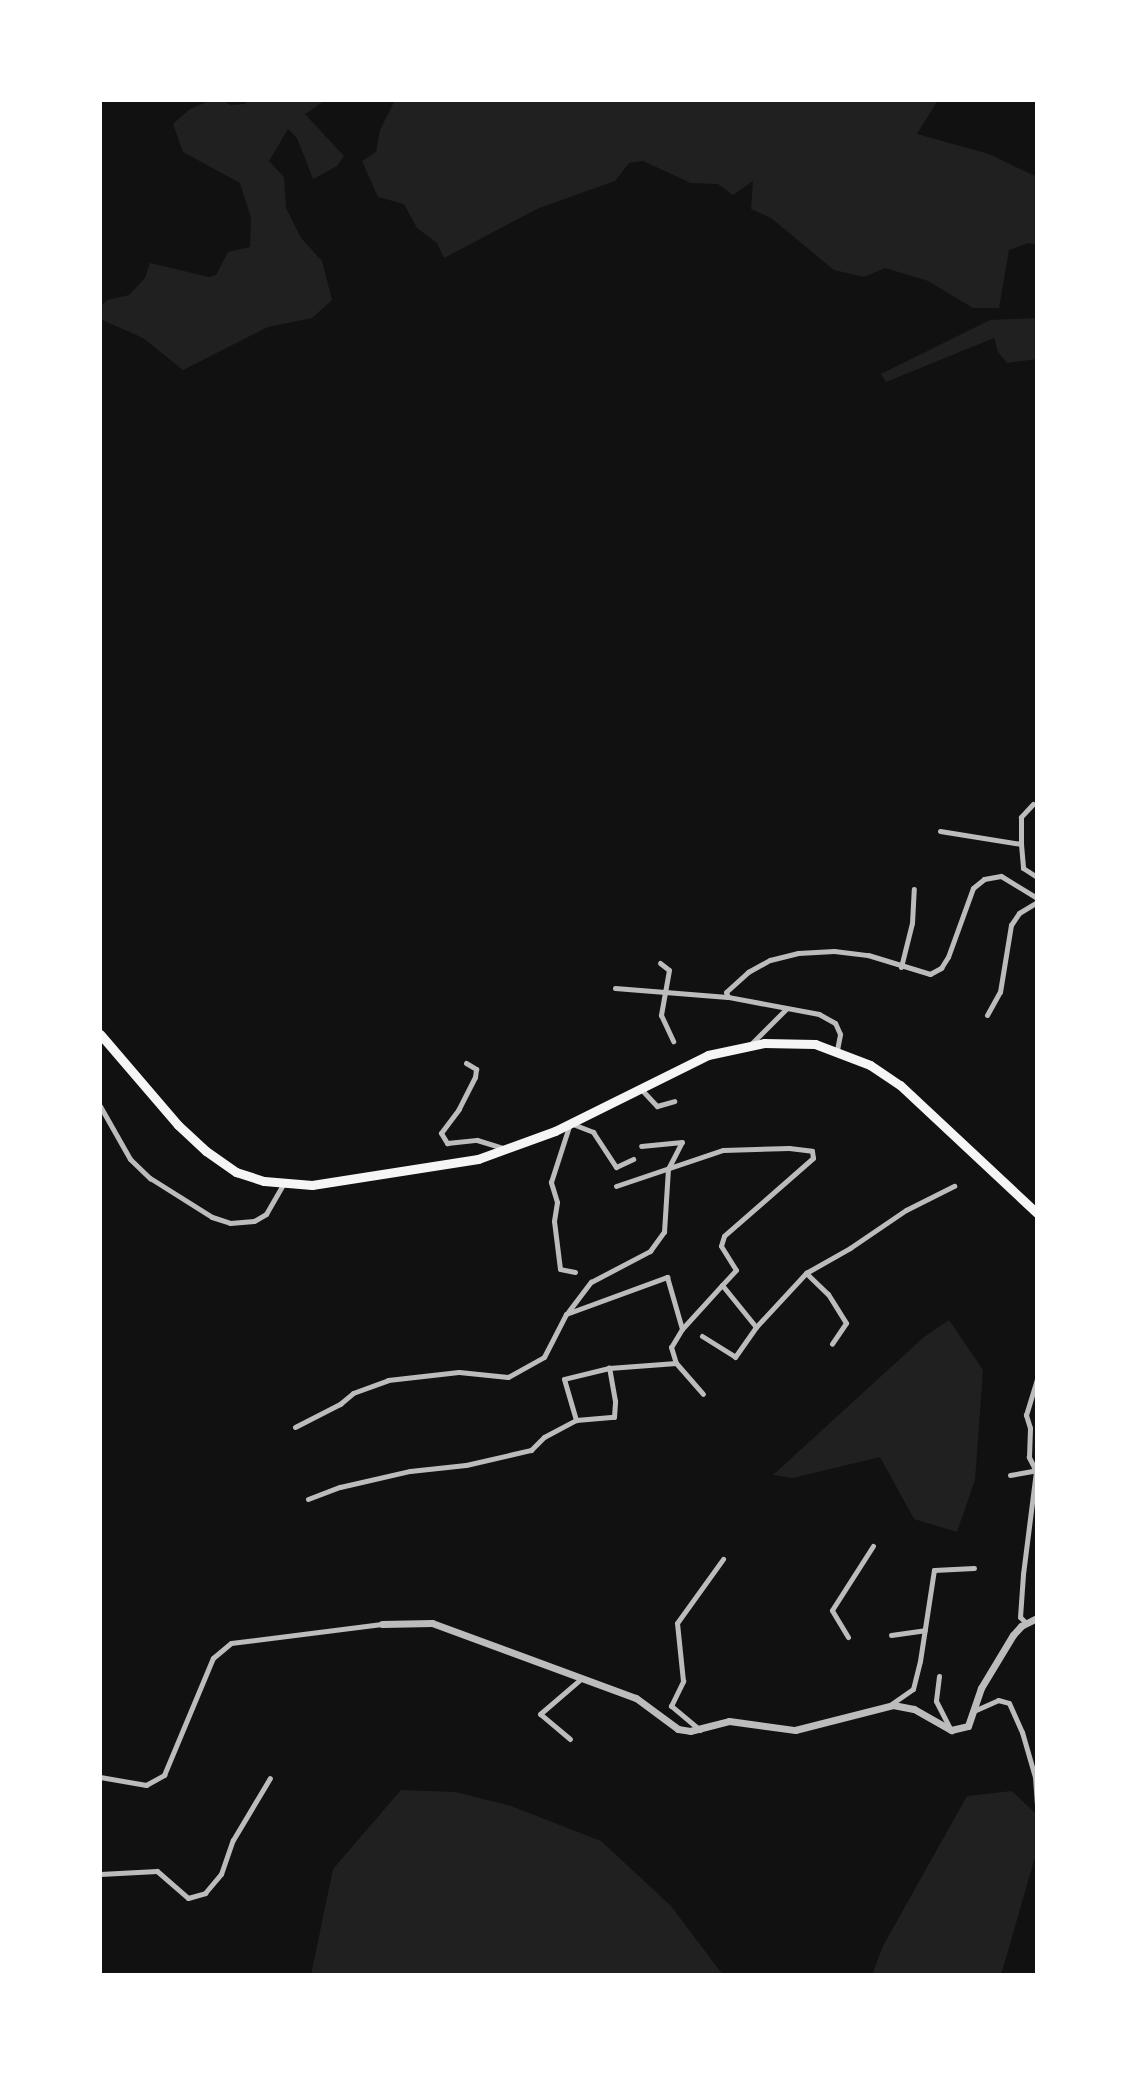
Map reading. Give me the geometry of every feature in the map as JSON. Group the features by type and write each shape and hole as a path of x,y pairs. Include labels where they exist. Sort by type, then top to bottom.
{"main road":[{"path":"100,1034 178,1125 206,1151 236,1172 283,1185 324,1185 448,1166 509,1150 708,1055 750,1045 793,1042 837,1050 870,1065 900,1085 1037,1213"}],"street":[{"path":"1033,804 1021,817 1021,844 1023,868 1037,877"},
{"path":"940,831 1021,844"},
{"path":"729,997 726,992 748,972 770,960 798,953 834,951 868,955 930,974 941,968 948,957 973,888 984,880 1001,876 1037,900 1019,913 1011,925 1000,992 987,1015"},
{"path":"901,967 912,923 914,889"},
{"path":"660,963 669,970 662,1014 673,1041"},
{"path":"615,988 664,995 729,997 819,1014 835,1023 840,1034 837,1050"},
{"path":"750,1045 787,1008"},
{"path":"466,1063 476,1069 475,1077 458,1110 441,1133 447,1143 477,1140 509,1150"},
{"path":"640,1088 657,1106 674,1101"},
{"path":"100,1106 131,1159 150,1178 212,1217 230,1223 254,1221 266,1214 283,1185"},
{"path":"575,1272 560,1269 554,1221 557,1202 551,1182 570,1123 593,1132 616,1167 633,1159"},
{"path":"295,1427 340,1404 353,1393 388,1380 459,1372 508,1377 544,1357 566,1314 591,1282 650,1251 664,1231 668,1169 682,1142 641,1146"},
{"path":"616,1186 723,1150 789,1148 811,1151 813,1158 724,1236 721,1246 736,1270 682,1329 671,1348 676,1363 703,1394"},
{"path":"702,1336 736,1357 756,1327 806,1273 906,1210 954,1186"},
{"path":"806,1273 828,1294 846,1322 832,1344"},
{"path":"566,1314 667,1277 682,1329"},
{"path":"722,1285 756,1327"},
{"path":"576,1420 564,1379 610,1368 676,1363"},
{"path":"308,1499 340,1487 410,1471 466,1465 531,1450 544,1437 576,1420 614,1417 615,1401 610,1368"},
{"path":"1026,1623 1020,1617 1022,1585 1036,1471 1029,1457 1030,1428 1026,1415 1037,1378"},
{"path":"1010,1475 1036,1471"},
{"path":"848,1637 832,1610 873,1546"},
{"path":"700,1730 671,1706 683,1681 677,1623 723,1559"},
{"path":"100,1777 146,1785 164,1774 184,1733 213,1658 230,1643 382,1624 432,1623 636,1698 678,1729 700,1730 729,1721 794,1730 890,1705 913,1689 934,1570 974,1568"},
{"path":"890,1705 914,1709 951,1730 968,1726 976,1710 981,1688 1013,1635 1026,1623 1037,1618"},
{"path":"891,1635 925,1630"},
{"path":"939,1676 936,1701 951,1730"},
{"path":"570,1739 540,1714 582,1678"},
{"path":"976,1710 998,1700 1009,1703 1022,1732 1035,1777 1037,1804"},
{"path":"100,1874 157,1871 188,1898 205,1893 221,1874 233,1840 270,1778"}],"shaded area":[{"path":"212,100 221,100 231,105 245,104 249,100 326,100 305,114 344,156 337,166 313,179 297,138 288,129 269,161 284,177 286,208 301,238 322,261 332,300 312,318 268,327 183,370 143,338 100,319 100,307 107,300 129,295 145,278 150,263 209,277 216,275 228,252 250,247 251,218 240,183 183,152 173,124 190,109"},
{"path":"395,100 938,100 917,134 989,154 1037,177 1037,245 1028,243 1009,250 999,308 973,308 928,281 885,268 864,277 834,270 771,218 751,209 753,181 733,195 718,184 691,183 643,161 629,163 615,181 539,208 444,258 437,243 417,228 404,204 378,197 362,161 376,152 380,130"},
{"path":"1037,318 1037,359 1007,363 998,352 994,338 886,382 881,374 990,320"},
{"path":"949,1320 983,1370 975,1480 957,1532 914,1519 880,1457 793,1478 773,1475 924,1337"},
{"path":"401,1790 455,1792 511,1806 601,1841 671,1906 723,1975 311,1975 333,1869"},
{"path":"1012,1791 1037,1815 1037,1850 1001,1975 872,1975 883,1946 967,1796"}]}
